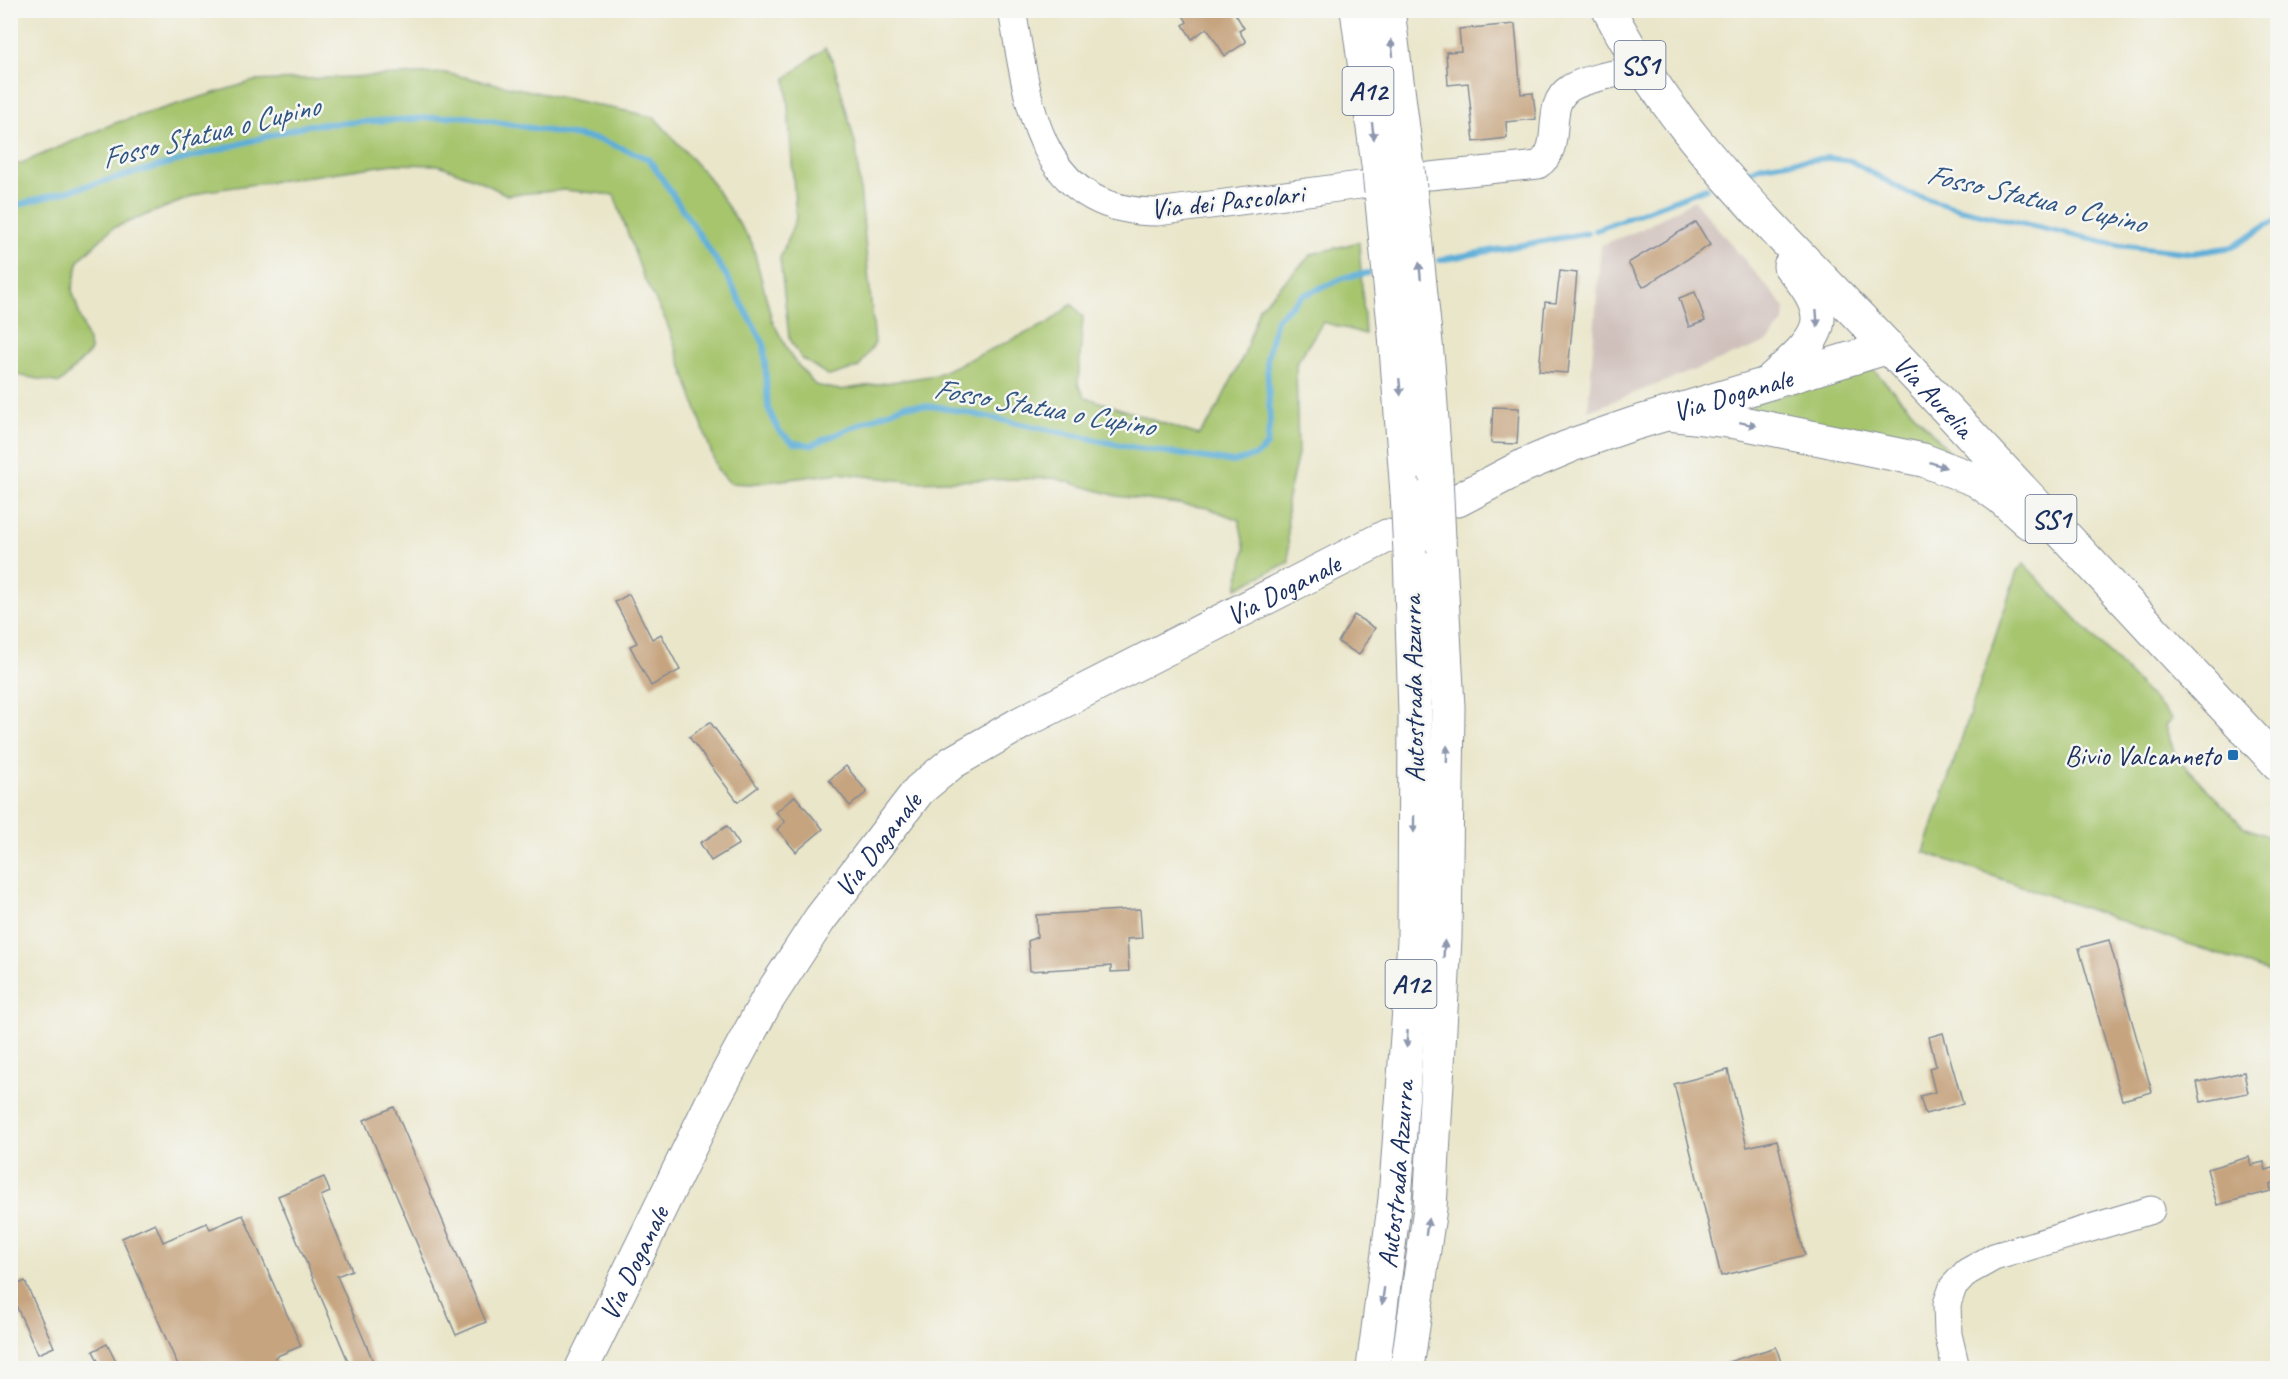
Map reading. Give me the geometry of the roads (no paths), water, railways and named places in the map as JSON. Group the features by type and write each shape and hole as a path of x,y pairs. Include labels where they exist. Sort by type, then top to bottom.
{"main road":[{"name":"Autostrada Azzurra","path":"1357,10 1395,187"},
{"name":"Autostrada Azzurra","path":"1373,1368 1395,1199 1414,941 1415,714 1398,544 1407,493 1410,332 1395,187 1388,10"},
{"name":"Via Aurelia","path":"1610,10 1642,68 1707,156 2008,473 2277,764"},
{"path":"1746,198 1766,238 1807,288 1816,307 1818,320 1816,333 1810,344 1766,385"},
{"name":"Autostrada Azzurra","path":"1407,1368 1430,1208 1444,938 1448,707 1439,538 1447,488 1410,332"},
{"name":"Via Doganale","path":"1447,488 1524,465 1572,446 1669,414 1889,348"},
{"path":"1669,414 1737,422 1923,460 1976,480 2000,497 2210,693"},
{"name":"Via Doganale","path":"582,1368 712,1102 766,1002 820,919 919,790 953,762 1021,723 1398,544"}],"street":[{"name":"Via dei Pascolari","path":"1012,10 1024,80 1044,142 1065,177 1092,198 1120,207 1157,212 1395,187 1538,165 1545,160 1552,147 1555,112 1563,93 1581,83 1642,68"},
{"path":"1956,1368 1949,1344 1946,1313 1953,1287 1967,1272 1994,1257 2151,1210"}],"waterway":[{"name":"Fosso Statua o Cupino","path":"10,209 24,203 309,125 462,116 601,140 649,159 726,275 764,344 768,408 779,431 794,443 811,445 905,405 940,407 1130,447 1234,462 1257,455 1267,445 1270,421 1267,359 1276,319 1302,296 1346,277 1368,273"},
{"name":"Fosso Statua o Cupino","path":"1749,171 1762,166 1828,158 1851,161 1908,193 1959,209 2117,245 2193,253 2233,247 2266,225 2278,221"},
{"name":"Fosso Statua o Cupino","path":"1596,230 1706,188"},
{"name":"Fosso Statua o Cupino","path":"1440,260 1588,233"}],"place":[{"name":"Bivio Valcanneto","path":"2233,755"}]}
